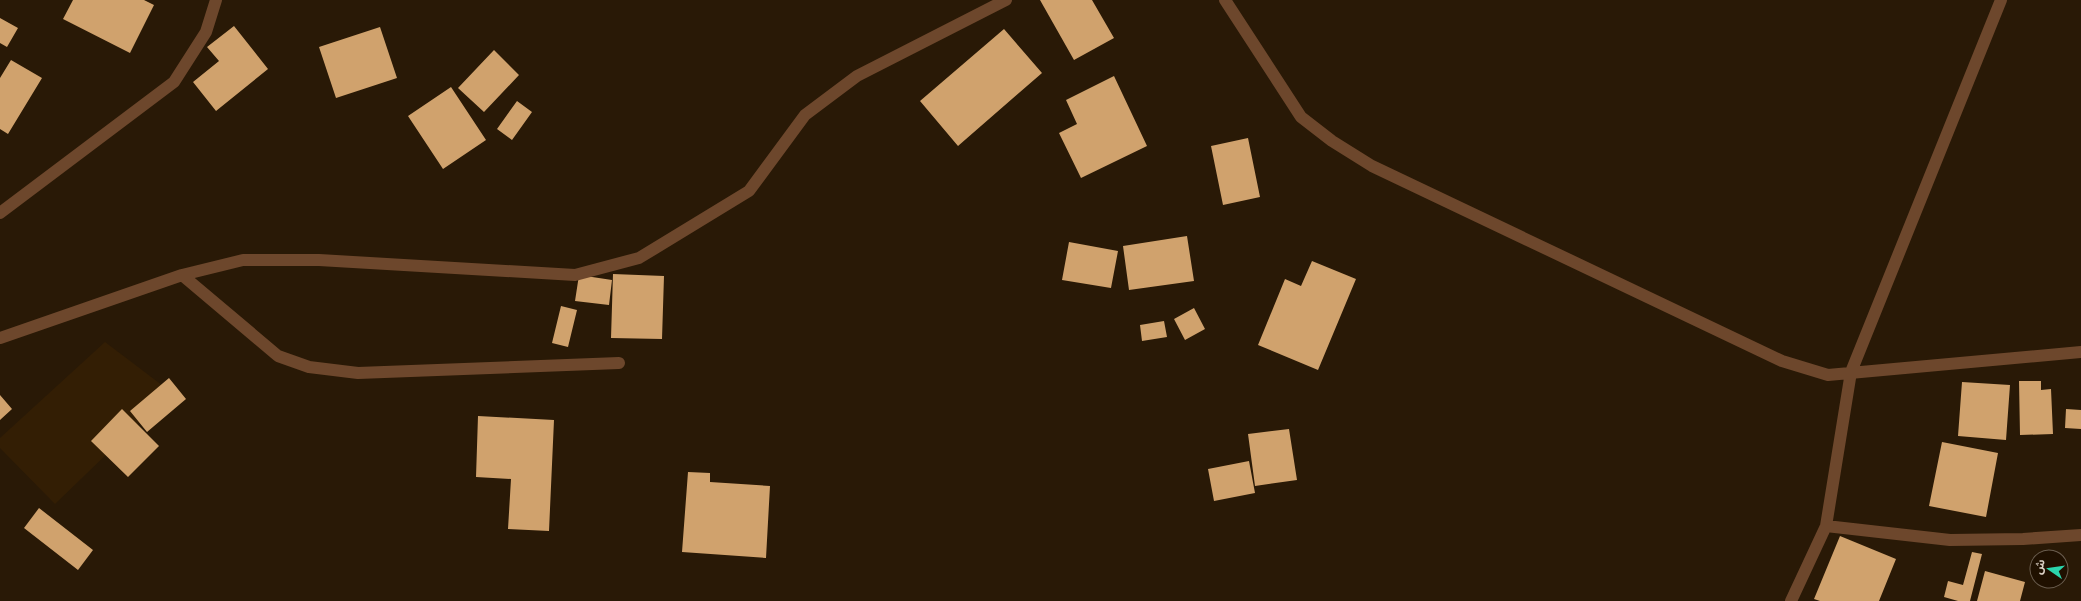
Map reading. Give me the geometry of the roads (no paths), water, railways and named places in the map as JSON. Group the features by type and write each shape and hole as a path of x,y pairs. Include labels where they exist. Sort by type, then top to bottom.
{"street":[{"path":"0,213 174,82 206,32 216,0"},
{"path":"0,338 182,275 243,260 319,260 575,275 640,258 749,191 805,115 857,76 1006,0"},
{"path":"1225,0 1301,117 1332,141 1372,166 1782,361 1828,375 2081,352"},
{"path":"1792,601 1826,526 1851,372 2001,0"},
{"path":"182,275 278,356 309,367 358,373 619,363"},
{"path":"1826,526 1950,540 2023,539 2081,535"}]}
